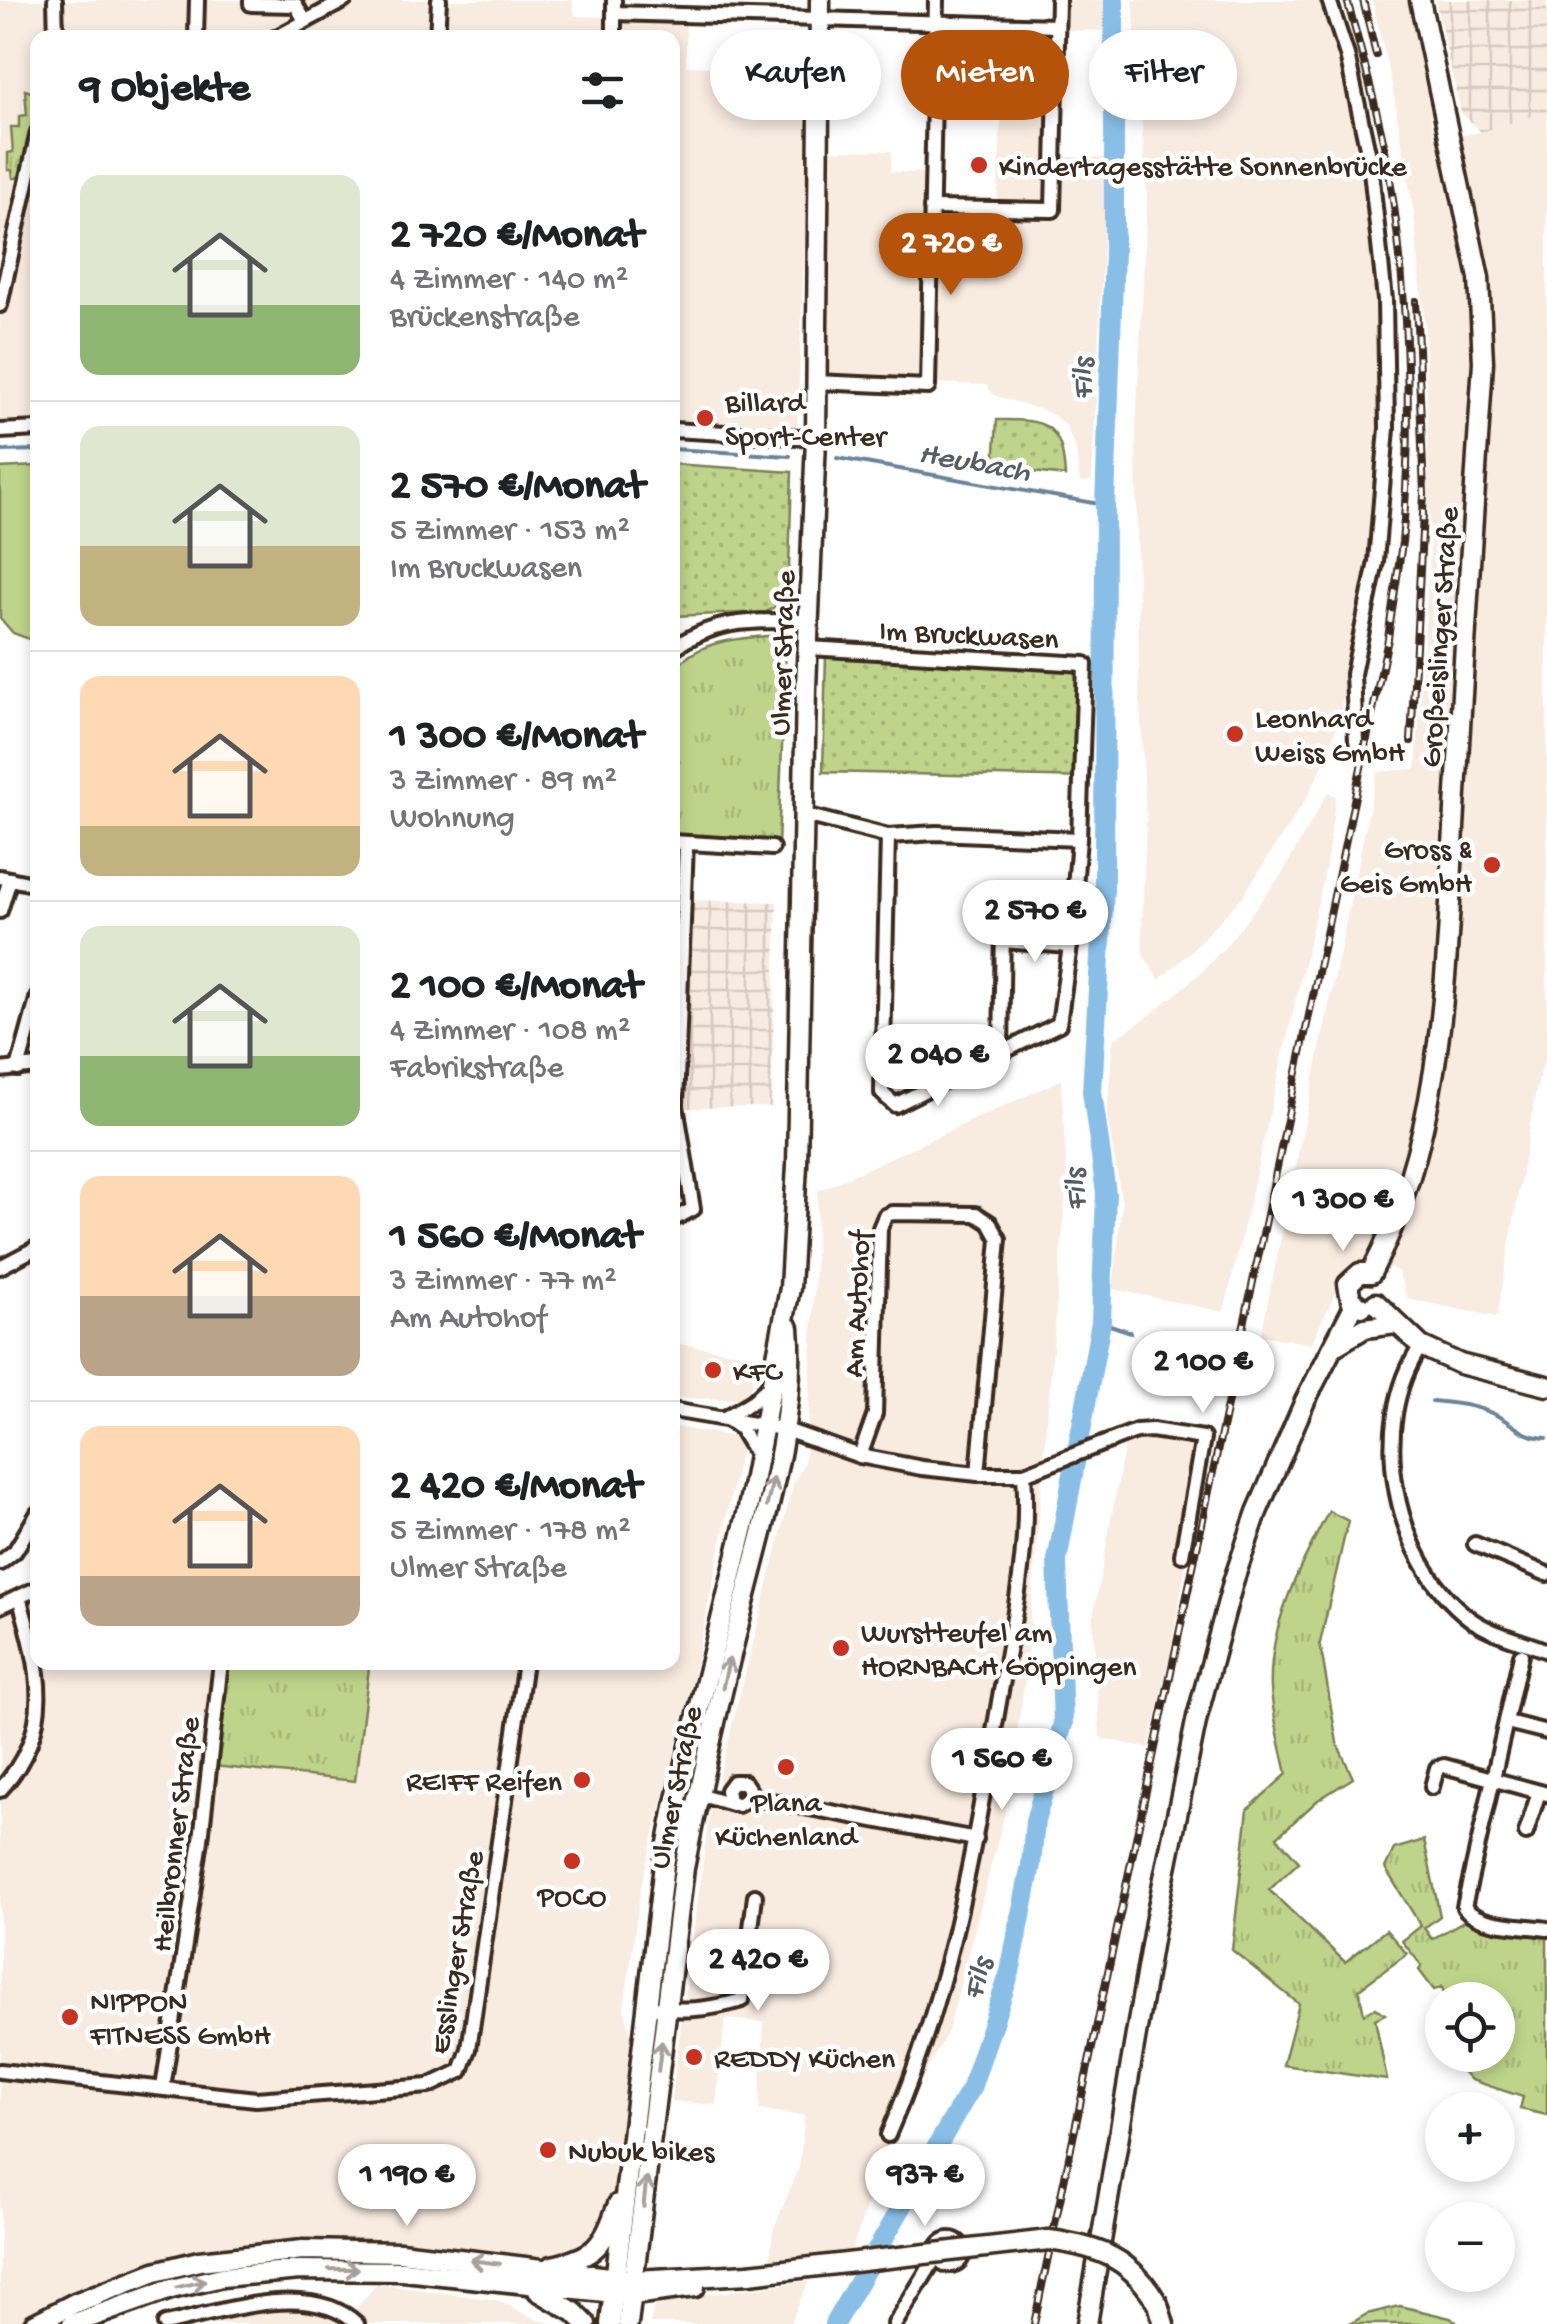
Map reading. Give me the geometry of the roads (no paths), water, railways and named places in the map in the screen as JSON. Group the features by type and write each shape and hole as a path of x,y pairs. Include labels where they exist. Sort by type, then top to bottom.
{"main road":[{"name":"Großeislinger Straße","path":"1371,1273 1399,1211 1416,1160 1442,1016 1483,362 1479,278 1420,0"},
{"name":"Ulmer Straße","path":"656,2008 774,1428 792,1360 788,1308 797,1165 816,438 819,9"},
{"path":"1360,1272 1371,1273 1382,1287 1376,1303 1366,1307 1355,1304 1348,1295 1348,1284 1360,1272"},
{"path":"1376,1303 1422,1346 1460,1364 1547,1386"},
{"path":"1087,2324 1156,1922 1197,1717 1234,1579 1257,1512 1330,1350 1355,1304"},
{"name":"Ulmer Straße","path":"645,2101 656,2008 664,1864 758,1459 774,1428 772,1382 788,1308"},
{"path":"1330,1350 1365,1328 1396,1324"},
{"path":"538,2269 592,2254 605,2240 627,2180 645,2101"},
{"path":"610,2324 624,2287 645,2101"},
{"path":"627,2180 624,2287 628,2324"},
{"path":"72,2324 171,2289 247,2274 402,2271 528,2286 624,2287 1049,2240 1108,2254 1134,2270 1158,2304 1164,2324"},
{"path":"34,2324 75,2303 155,2272 256,2253 338,2249 400,2252 538,2269 624,2287"},
{"path":"528,2286 574,2312 586,2324"}],"street":[{"path":"196,30 197,0"},
{"path":"251,0 251,4 296,5 305,21"},
{"path":"289,30 345,0"},
{"path":"437,30 438,0"},
{"path":"815,382 928,387 936,0"},
{"path":"931,208 1052,210 1058,0"},
{"path":"1330,0 1347,56 1370,162 1385,300 1387,428 1376,562 1353,674 1356,741"},
{"path":"52,5 55,30"},
{"path":"614,6 819,9 936,22 1057,26"},
{"path":"0,305 30,168"},
{"path":"0,431 30,429"},
{"path":"680,430 816,438"},
{"path":"680,643 709,627 737,622 809,621"},
{"name":"Im Bruckwasen","path":"808,648 1085,664 1079,840 1059,1024 895,1104 882,1093 888,836"},
{"path":"805,815 888,836 936,834 1079,840"},
{"path":"680,842 772,848"},
{"path":"0,911 5,878 30,883"},
{"path":"1001,1053 1003,924"},
{"path":"1003,941 1070,946"},
{"path":"18,1069 30,1025"},
{"path":"0,1070 30,1067"},
{"path":"680,1139 693,1209 680,1216"},
{"name":"Am Autohof","path":"860,1456 874,1414 880,1228 885,1216 976,1214 990,1223 999,1240 978,1474"},
{"path":"0,1267 30,1251"},
{"path":"1422,1346 1408,1366 1399,1401 1392,1463 1398,1510 1432,1579 1449,1600 1472,1620 1547,1651"},
{"path":"726,1418 754,1402 772,1382"},
{"path":"680,1411 774,1428 860,1456 978,1474 1024,1474 1136,1431 1203,1438 1182,1555"},
{"path":"726,1418 740,1428 758,1459"},
{"path":"888,2134 930,2027 968,1884 1024,1540 1024,1474"},
{"path":"0,1563 15,1551 30,1526"},
{"path":"1474,1544 1547,1574"},
{"path":"0,1606 30,1592"},
{"path":"19,1597 30,1640"},
{"path":"1521,1655 1495,1781 1464,1900 1467,1913 1478,1918 1547,1929"},
{"path":"0,1790 21,1763 38,1718 36,1670"},
{"name":"Heilbronner Straße","path":"163,2088 201,1837 219,1670"},
{"name":"Esslinger Straße","path":"163,2088 256,2099 429,2086 460,2071 471,2036 524,1670"},
{"path":"1507,1722 1547,1732"},
{"path":"1432,1787 1440,1766 1543,1794 1526,1832"},
{"path":"732,1804 726,1790 733,1782 744,1782 750,1797"},
{"path":"698,1794 732,1804 743,1804 750,1797"},
{"path":"750,1797 976,1839"},
{"path":"656,2008 696,2010 742,2000 755,1896"},
{"path":"0,2071 163,2088"},
{"path":"895,2324 937,2256"},
{"path":"165,2324 298,2300 324,2304 357,2324"}],"waterway":[{"name":"Fils","path":"834,2324 971,2088 1010,1972 1031,1865 1035,1821 1063,1724 1057,1561 1101,1322 1106,1193 1092,1091 1104,890 1105,505 1114,252 1114,0"},
{"name":"Heubach","path":"680,449 790,456"},
{"name":"Heubach","path":"0,451 30,450"},
{"name":"Heubach","path":"837,458 1105,505"},
{"path":"1101,1322 1131,1332"},
{"path":"1432,1401 1480,1409 1525,1433 1547,1438"}],"railway":[{"path":"1034,2324 1388,639 1400,554 1406,496 1408,398 1399,249 1382,136 1347,0"},
{"path":"1363,0 1376,55"},
{"path":"1411,741 1424,494 1416,301"}],"place":[{"name":"Kindertagesstätte Sonnenbrücke","path":"979,165"},
{"name":"Billard Sport-Center","path":"705,418"},
{"name":"Leonhard Weiss GmbH","path":"1235,734"},
{"name":"Gross & Geis GmbH","path":"1492,865"},
{"name":"KFC","path":"713,1370"},
{"name":"Wurstteufel am HORNBACH Göppingen","path":"841,1648"},
{"name":"Plana Küchenland","path":"786,1767"},
{"name":"REIFF Reifen","path":"582,1780"},
{"name":"POCO","path":"572,1861"},
{"name":"NIPPON FITNESS GmbH","path":"70,2017"},
{"name":"REDDY Küchen","path":"694,2057"},
{"name":"Nubuk bikes","path":"548,2150"}]}
